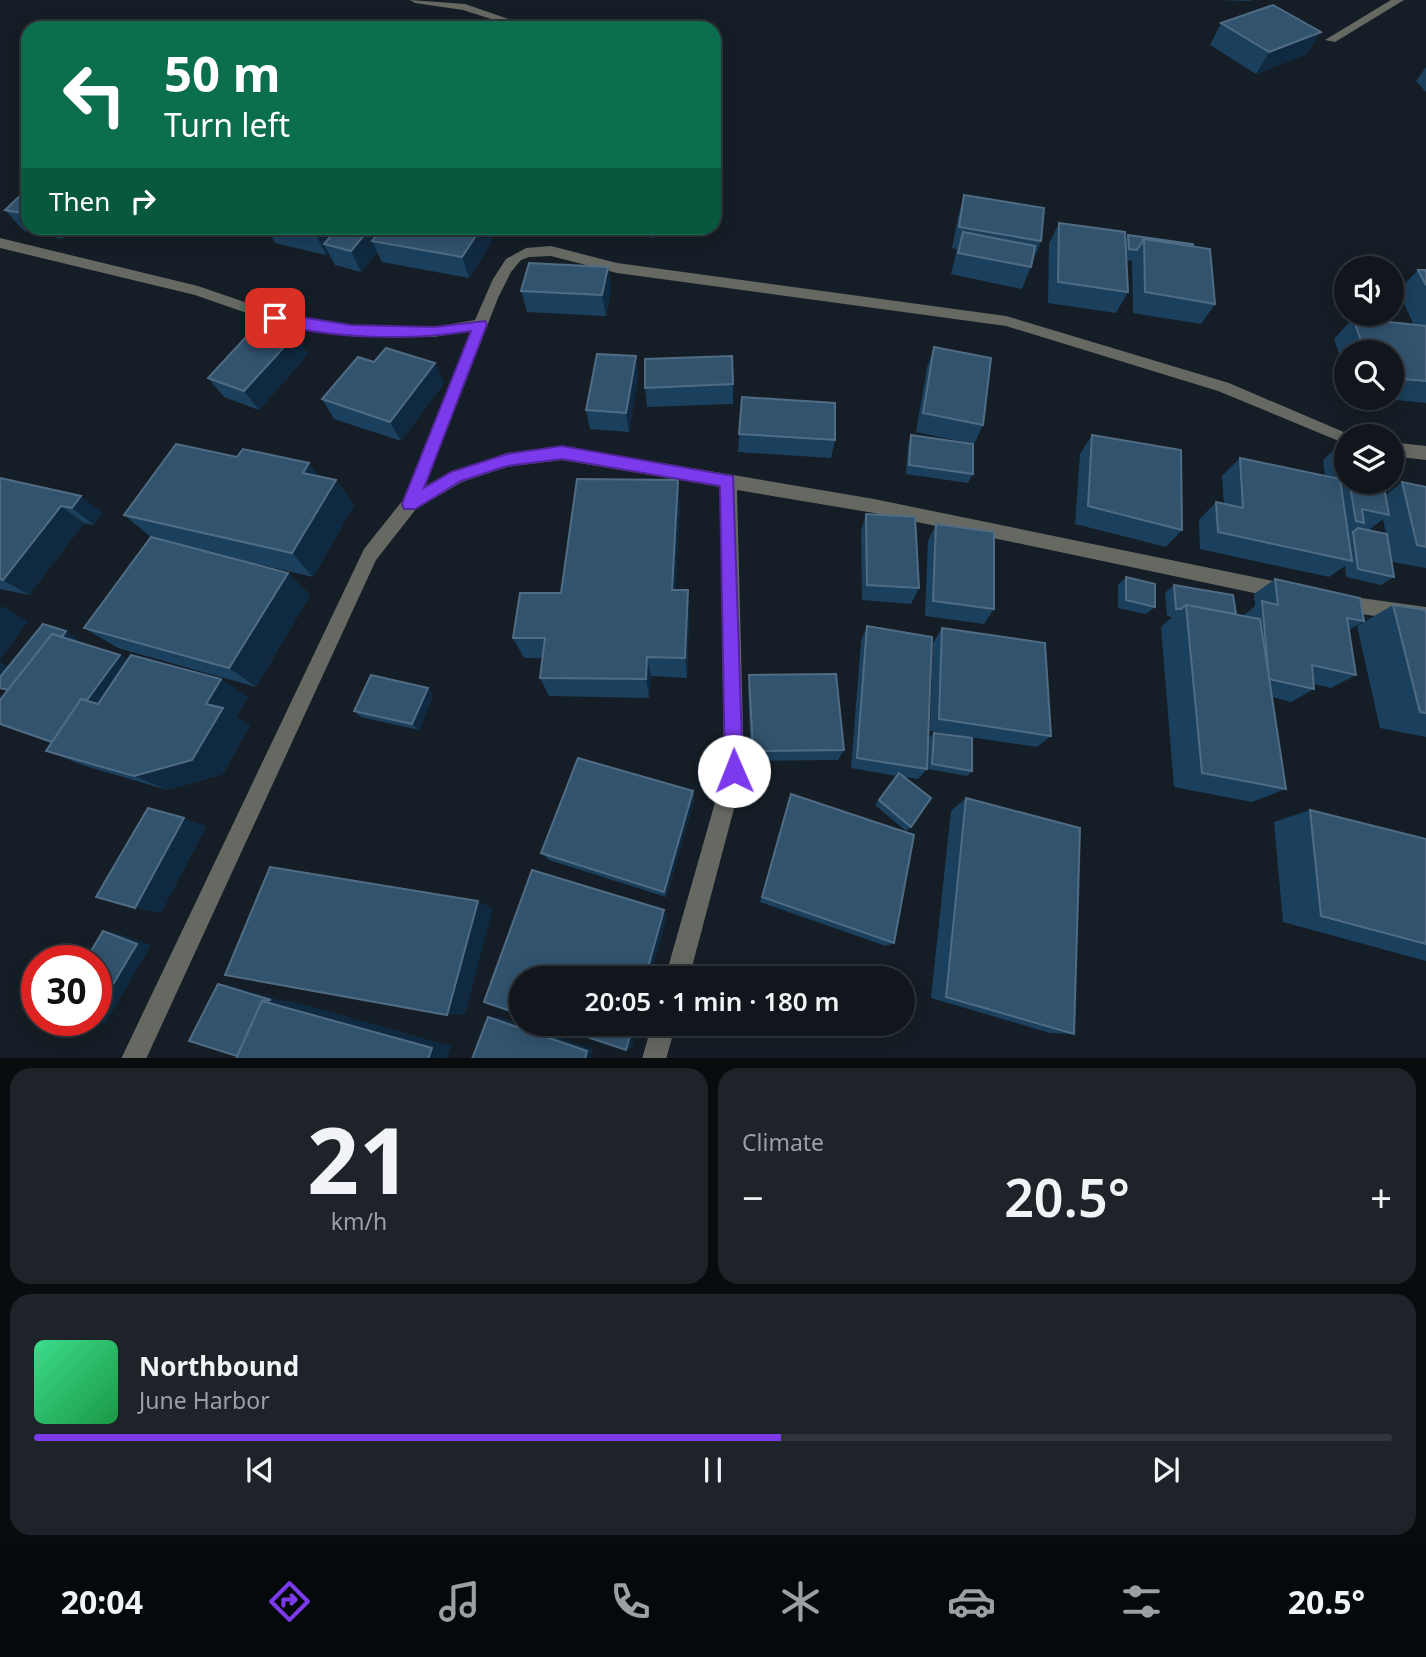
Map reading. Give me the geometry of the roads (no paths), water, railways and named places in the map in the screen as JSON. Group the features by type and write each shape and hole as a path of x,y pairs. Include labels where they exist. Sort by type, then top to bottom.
{"street":[{"path":"415,0 465,7 508,21"},
{"path":"1331,40 1399,0"},
{"path":"0,243 198,291 275,318 351,330 434,332 481,324"},
{"path":"133,1058 370,555 410,504 481,324 500,280 516,257 534,250 563,253 617,268 1006,321 1223,387 1334,433"},
{"path":"1404,450 1426,453"},
{"path":"410,504 456,477 507,460 562,453 874,506 1320,598 1426,615"},
{"path":"680,966 734,771 728,481"},
{"path":"654,1058 661,1036"}]}
